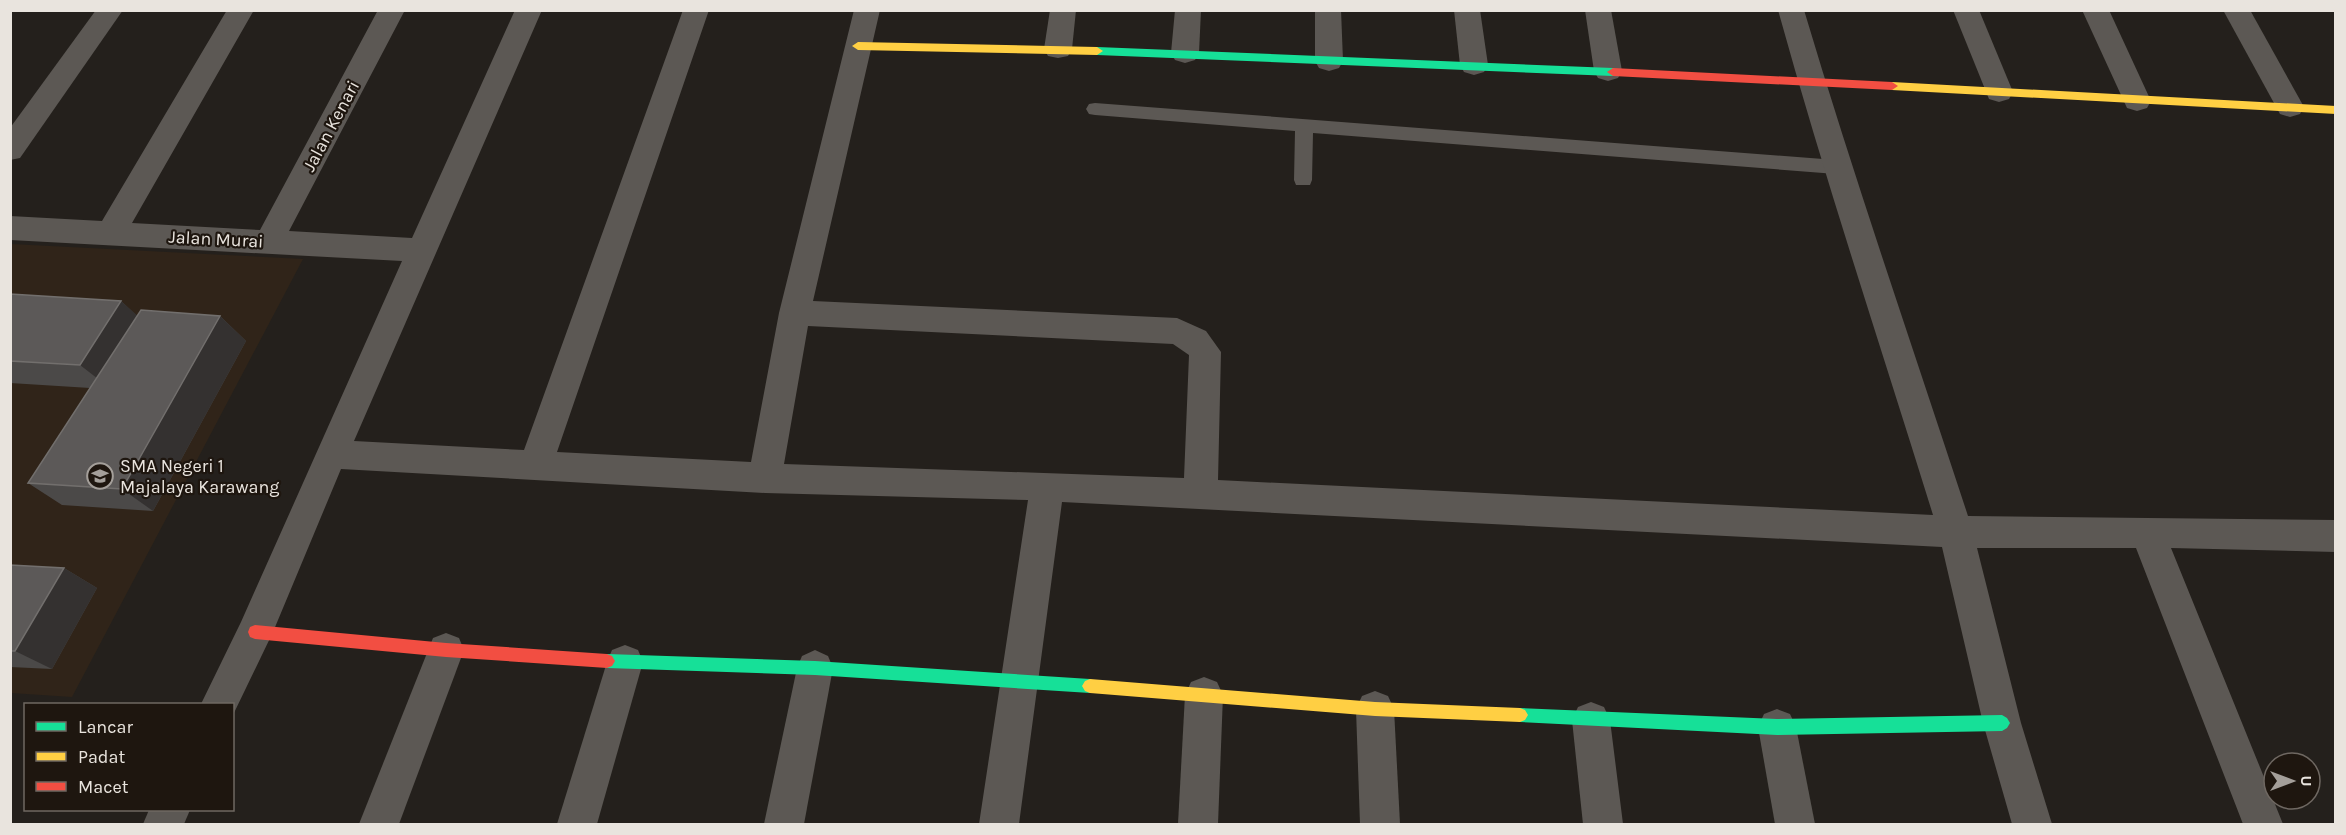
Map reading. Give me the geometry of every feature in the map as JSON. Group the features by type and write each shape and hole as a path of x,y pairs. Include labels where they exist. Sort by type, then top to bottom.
{"street":[{"path":"10,150 110,10"},
{"path":"110,234 241,10"},
{"name":"Jalan Kenari","path":"269,241 392,10"},
{"path":"221,703 255,632 529,10"},
{"path":"536,465 696,10"},
{"path":"765,478 795,313 867,10"},
{"path":"1058,49 1064,10"},
{"path":"1185,53 1188,10"},
{"path":"1328,10 1329,61"},
{"path":"1467,10 1474,65"},
{"path":"1598,10 1608,71"},
{"path":"1791,10 1836,167 1855,217 1956,532 2002,723 2032,825"},
{"path":"1966,10 1999,92"},
{"path":"2095,10 2137,101"},
{"path":"2236,10 2289,107"},
{"path":"858,46 1058,49 1474,65 2336,110"},
{"name":"Jalan Murai","path":"10,228 422,250"},
{"path":"795,313 1177,331 1188,335 1196,340 1205,352 1201,493"},
{"path":"332,454 765,478 1047,486 1956,532 2147,532 2333,542"},
{"path":"999,825 1047,486"},
{"path":"2147,532 2264,825"},
{"path":"255,632 446,650 625,662 815,668 1019,680 1376,709 1777,727 2002,723"},
{"path":"379,825 446,650"},
{"path":"577,825 625,662"},
{"path":"784,825 815,668"},
{"path":"1198,825 1204,695"},
{"path":"1376,709 1380,825"},
{"path":"1591,720 1603,825"},
{"path":"1777,727 1795,825"},
{"path":"163,825 170,811"}],"lane":[{"path":"1095,109 1836,167"},
{"path":"1303,180 1304,125"}],"shaded area":[{"name":"SMA Negeri 1 Majalaya Karawang","path":"11,244 303,259 72,697 11,693"}],"building":[{"path":"10,294 121,301 80,365 10,361"},
{"path":"141,310 220,316 122,489 28,483"},
{"path":"10,565 64,568 15,651 10,651"}],"traffic: fast":[{"path":"1097,51 1613,72"},
{"path":"607,661 815,668 1090,686"},
{"path":"1520,715 1777,727 2002,723"}],"traffic: slow":[{"path":"858,46 1097,51"},
{"path":"1892,86 2336,110"},
{"path":"1090,686 1375,709 1520,715"}],"traffic: jam":[{"path":"1613,72 1892,86"},
{"path":"255,632 446,650 607,661"}],"place":[{"name":"SMA Negeri 1 Majalaya Karawang","path":"100,476"}]}
